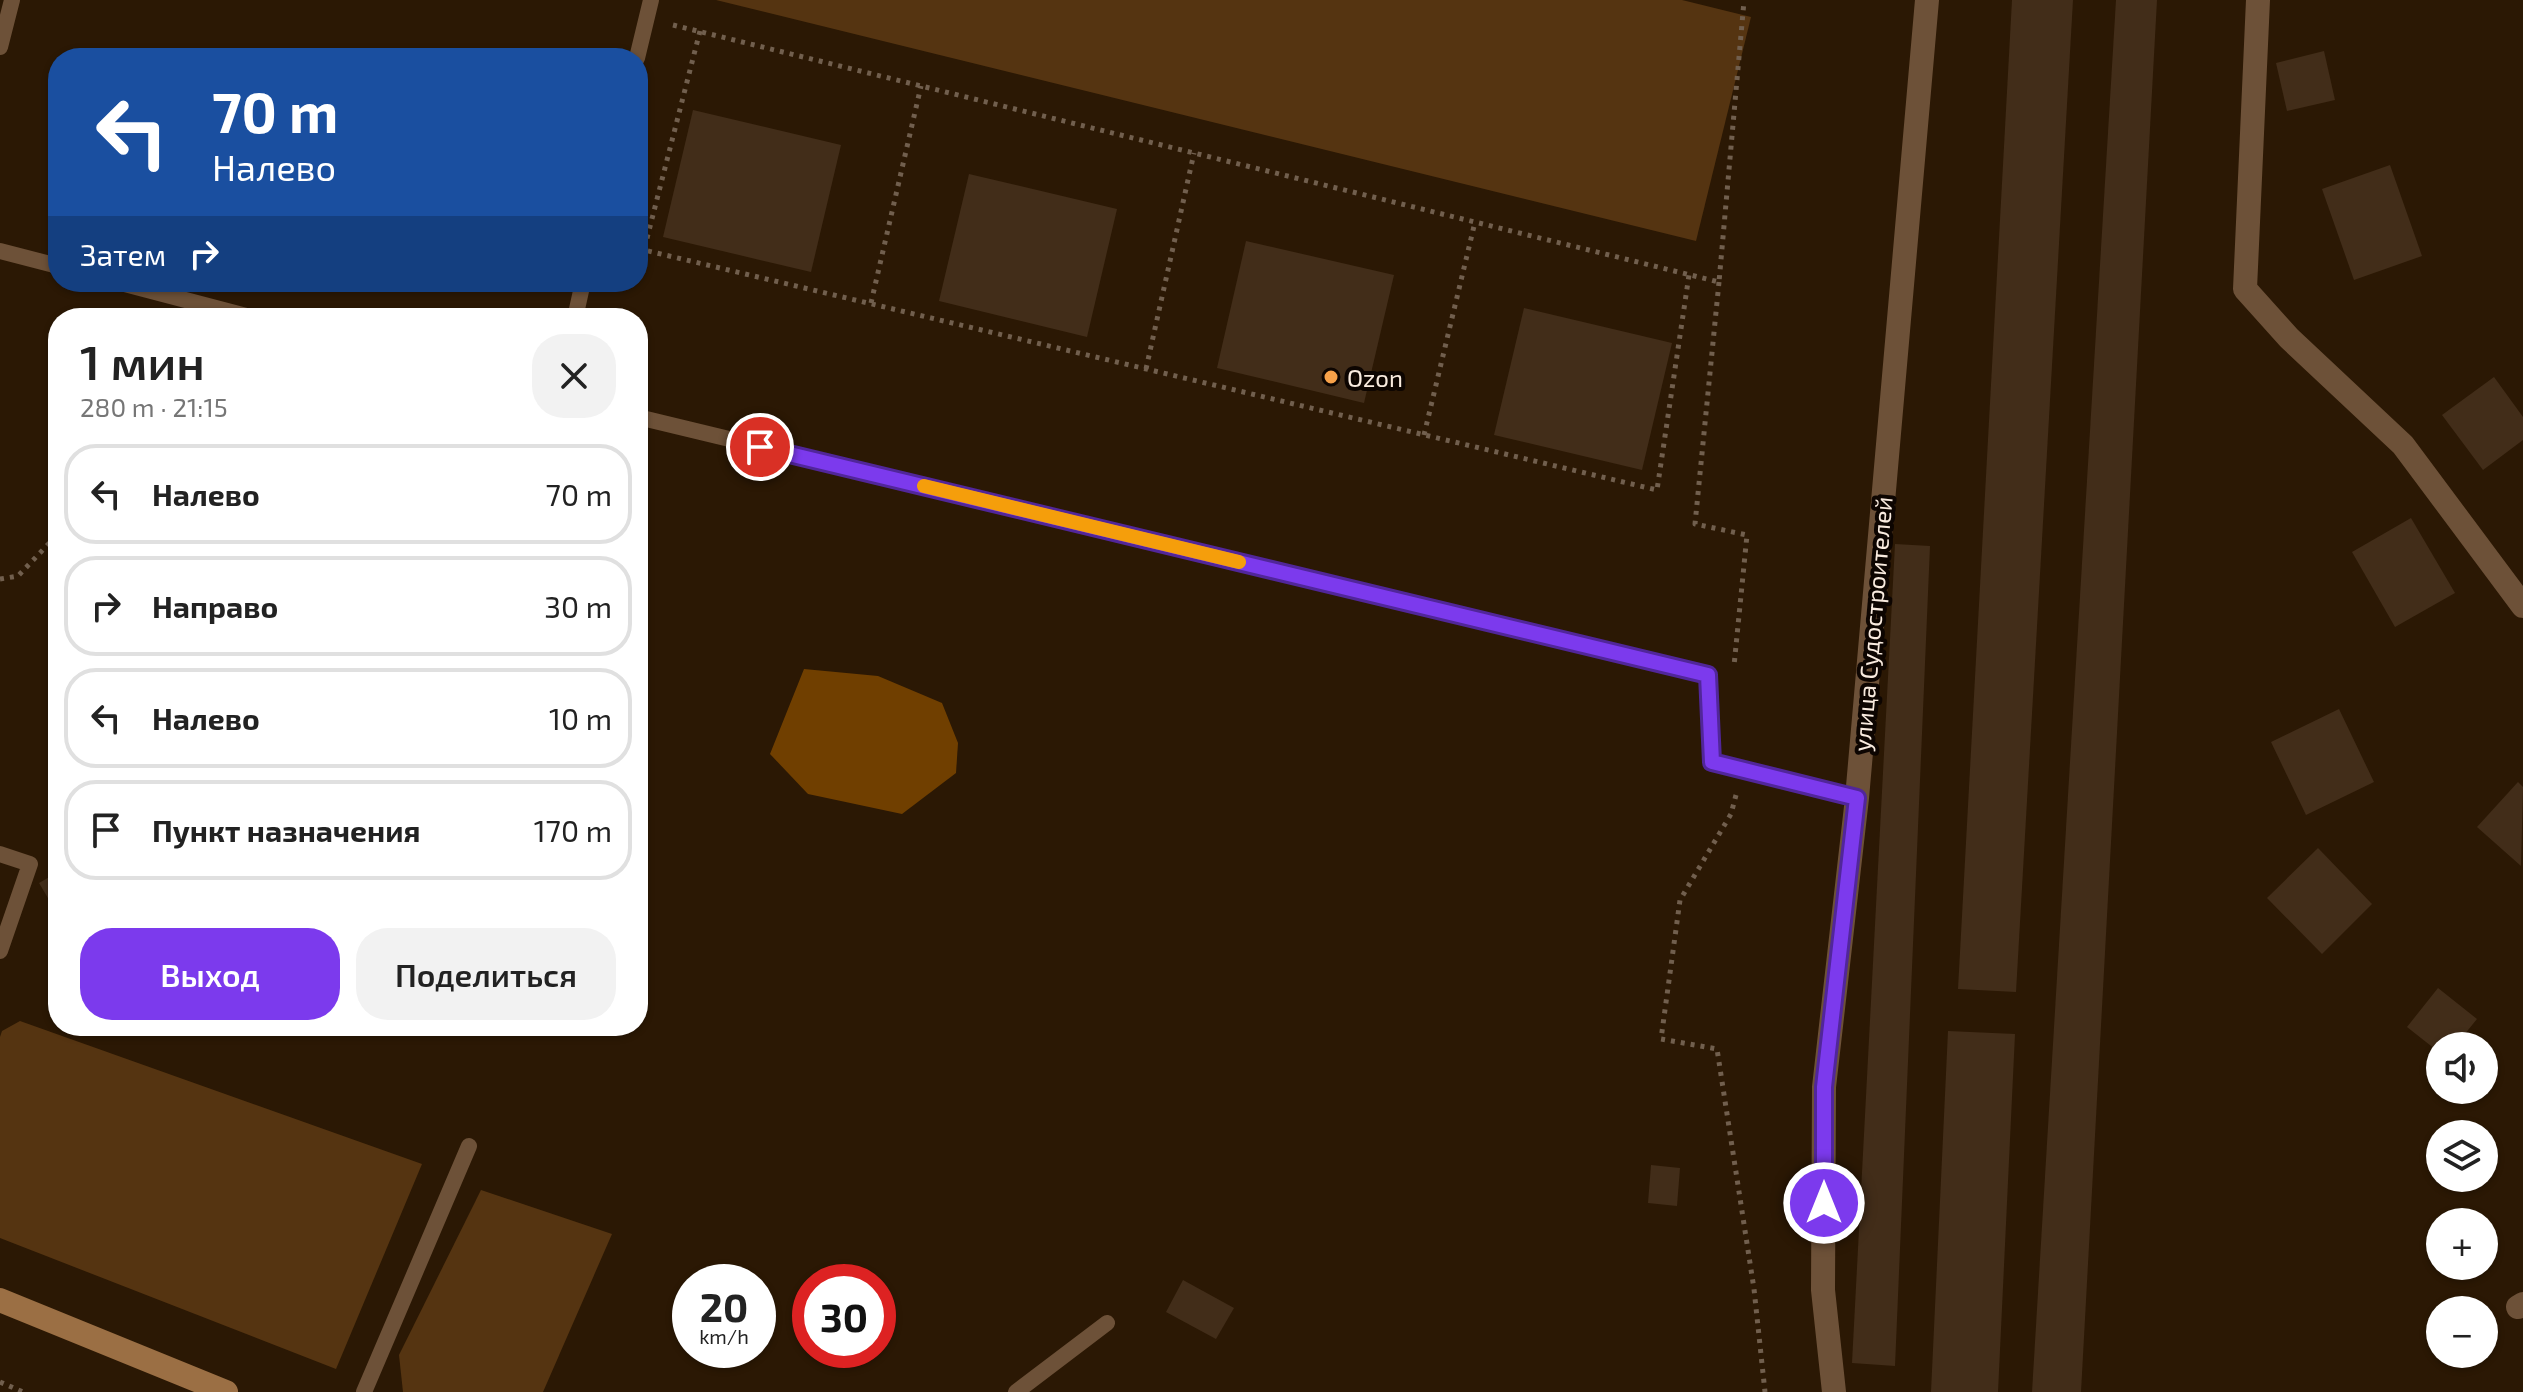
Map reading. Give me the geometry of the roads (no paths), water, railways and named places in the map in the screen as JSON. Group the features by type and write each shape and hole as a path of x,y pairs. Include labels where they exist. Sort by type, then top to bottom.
{"main road":[{"path":"0,1300 226,1392"}],"street":[{"name":"улица Судостроителей","path":"1834,1392 1823,1290 1824,1087 1857,798 1927,0"},
{"path":"2258,0 2245,289 2289,338 2403,445 2523,606"}],"lane":[{"path":"0,47 12,0"},
{"path":"639,48 651,0"},
{"path":"0,251 48,263"},
{"path":"155,292 216,308"},
{"path":"648,419 1708,675 1712,762 1742,772 1857,798"},
{"path":"0,854 30,864 0,951"},
{"path":"364,1392 469,1146"},
{"path":"1016,1392 1107,1323"}],"place":[{"name":"Ozon","path":"1331,377"}]}
